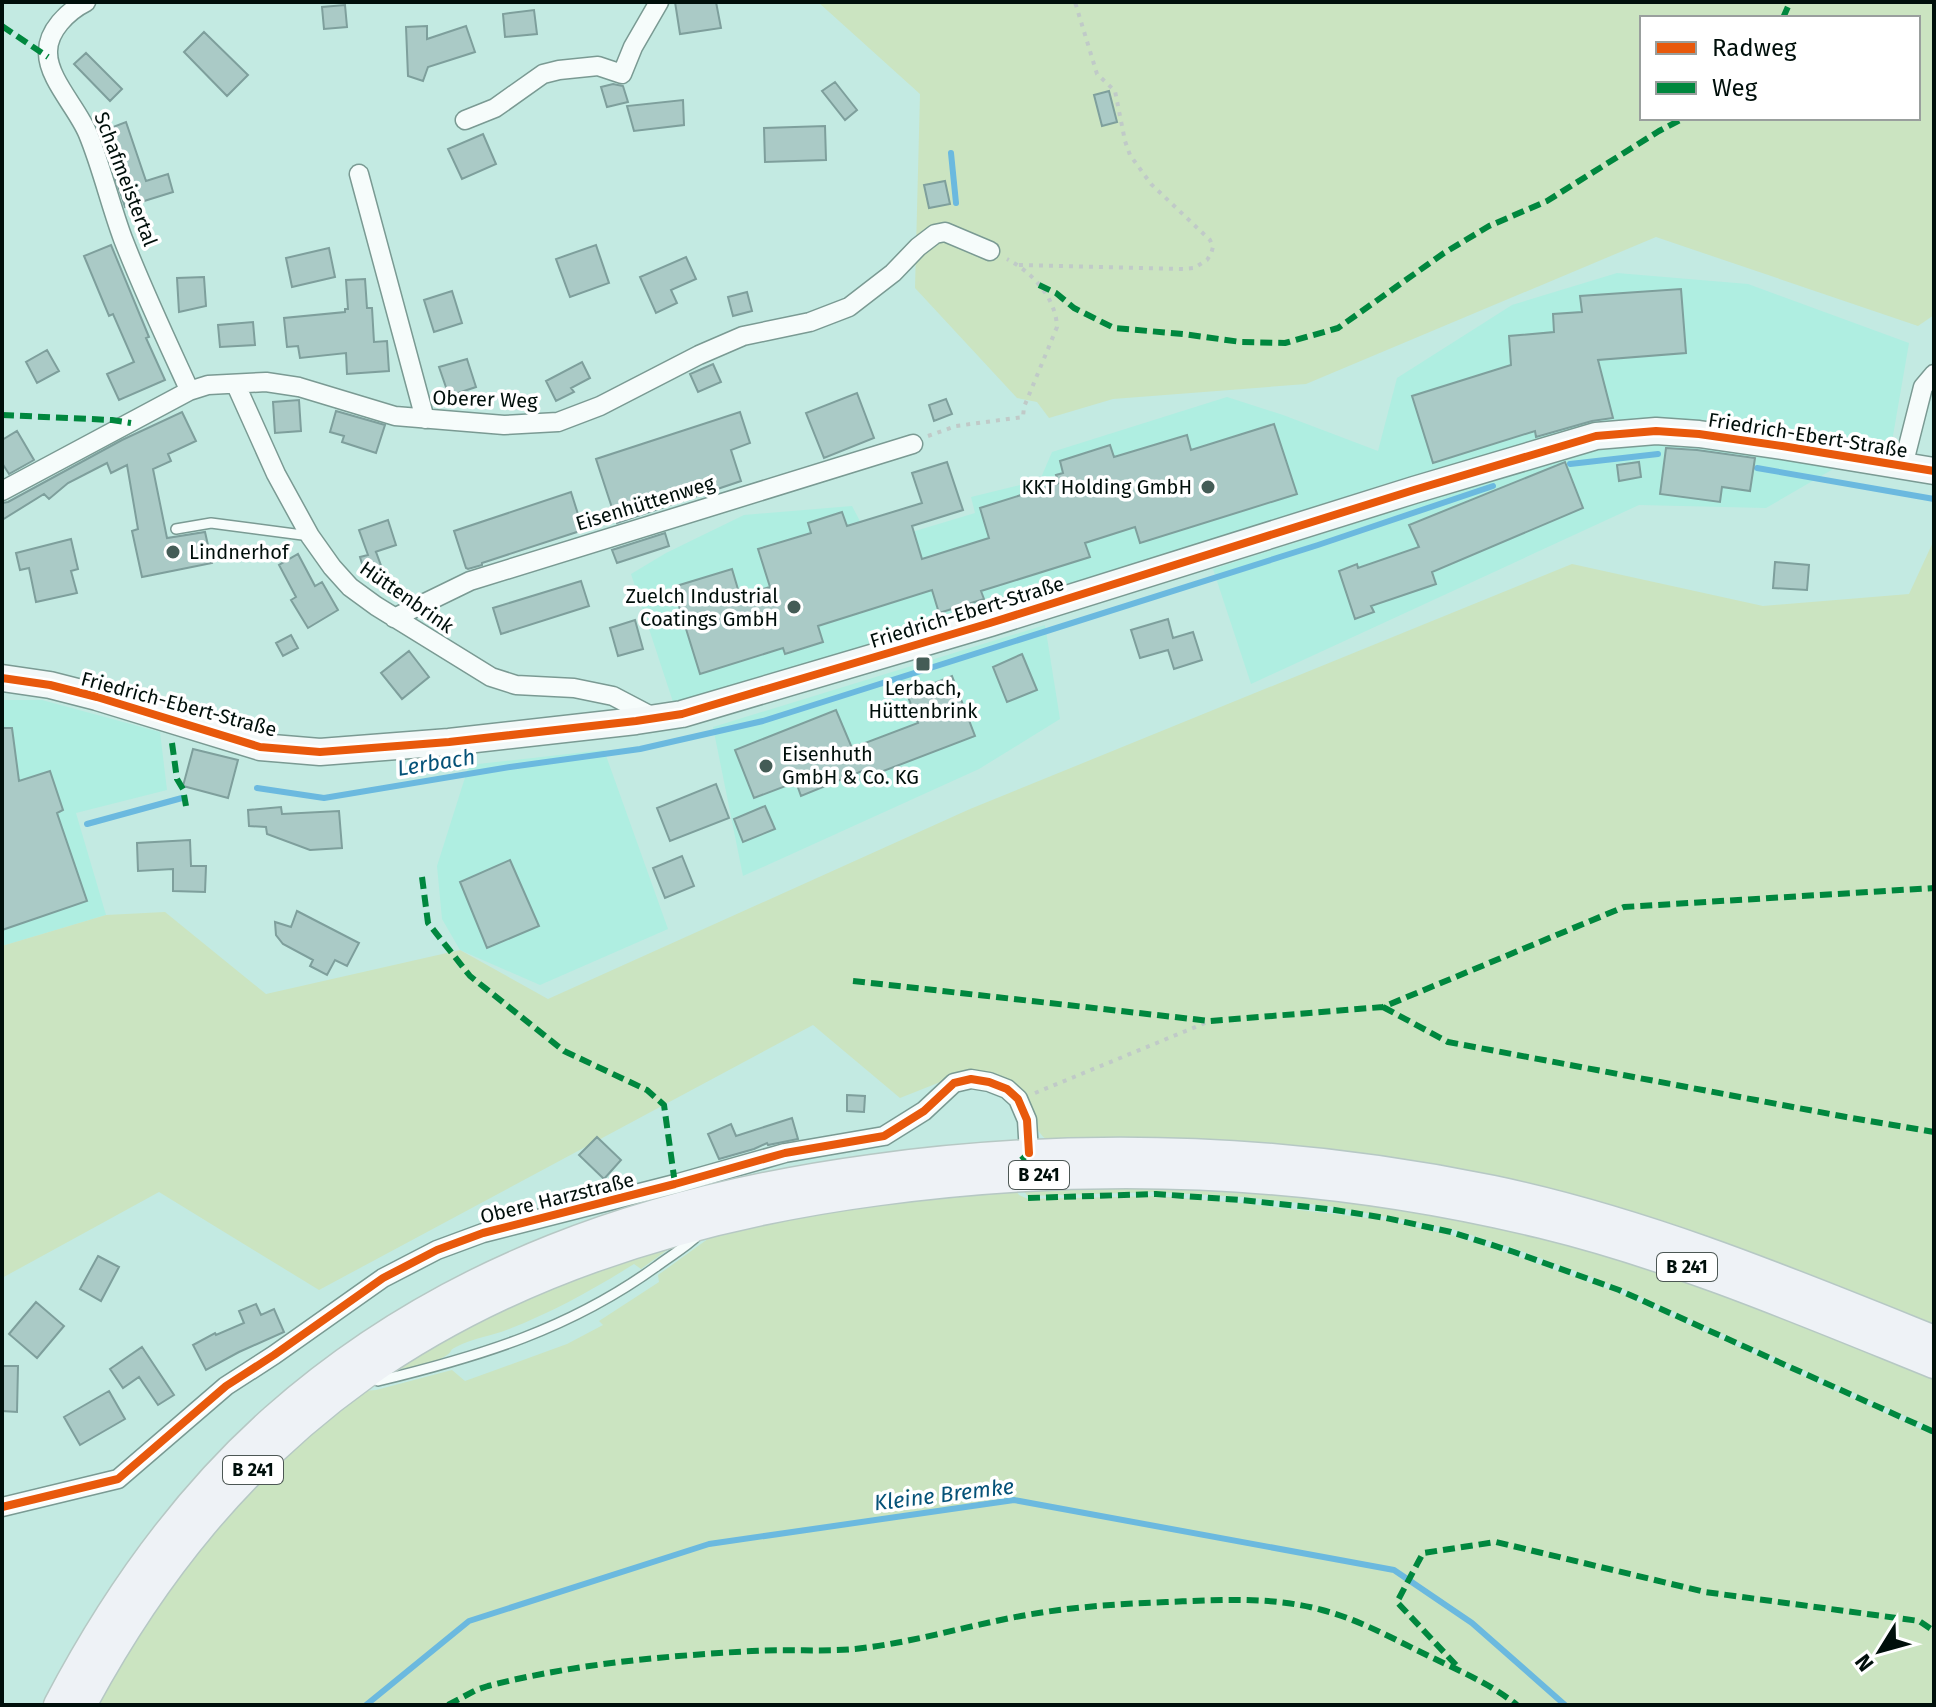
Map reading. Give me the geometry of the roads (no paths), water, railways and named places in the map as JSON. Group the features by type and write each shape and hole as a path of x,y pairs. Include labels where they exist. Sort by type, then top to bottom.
{"main road":[{"name":"B 241","path":"58,1705 130,1583 163,1537 221,1471 307,1391 380,1339 434,1305 507,1267 595,1233 701,1201 831,1175 929,1161 1029,1153 1160,1151 1315,1161 1393,1172 1496,1191 1660,1234 1729,1258 1934,1340"},
{"name":"B 241","path":"82,1705 147,1595 217,1507 289,1435 366,1374 447,1324 546,1275 705,1222 835,1196 982,1178 1096,1173 1233,1176 1386,1193 1543,1224 1652,1255 1719,1278 1934,1364"}],"street":[{"name":"Schafmeistertal","path":"86,2 58,25 48,45 48,57 56,78 88,134 124,242 187,385"},
{"path":"465,120 495,108 543,74 598,66 622,74 633,47 659,2"},
{"path":"359,174 425,419"},
{"name":"Oberer Weg","path":"2,491 189,391 208,385 266,382 288,385 395,416 425,419 504,425 566,420 743,336 810,322 849,307 886,279 935,234 945,232 995,254"},
{"path":"1903,466 1923,387 1934,374"},
{"name":"Hüttenbrink","path":"236,385 276,474 310,536 350,587 394,618 500,681 516,685 574,688 613,696 655,718"},
{"name":"Friedrich-Ebert-Straße","path":"2,678 50,685 97,697 260,747 320,752 433,744 655,718 739,699 1596,436 1656,431 1699,434 1934,471"},
{"name":"Eisenhüttenweg","path":"394,618 470,581 913,444"},
{"name":"Obere Harzstraße","path":"2,1507 118,1479 226,1386 383,1278 437,1250 483,1233 785,1153 884,1136 924,1111 954,1083 971,1079 1007,1089 1018,1099 1027,1120 1029,1153"}],"lane":[{"path":"176,529 211,523 310,536"},
{"path":"366,1374 378,1381 449,1363 537,1334 591,1308 648,1272 695,1239 705,1222"}],"waterway":[{"path":"951,153 956,203"},
{"name":"Lerbach","path":"1570,464 1658,454"},
{"name":"Lerbach","path":"1757,468 1934,499"},
{"name":"Lerbach","path":"257,788 324,798 640,749 763,721 1318,545 1493,486"},
{"name":"Lerbach","path":"87,824 182,798"},
{"name":"Kleine Bremke","path":"366,1705 469,1621 709,1544 1014,1500 1394,1570 1472,1623 1565,1705"}],"place":[{"name":"KKT Holding GmbH","path":"1208,487"},
{"name":"Lindnerhof","path":"173,552"},
{"name":"Zuelch Industrial Coatings GmbH","path":"794,607"},
{"name":"Lerbach, Hüttenbrink","path":"923,664"},
{"name":"Eisenhuth GmbH & Co. KG","path":"766,766"}]}
